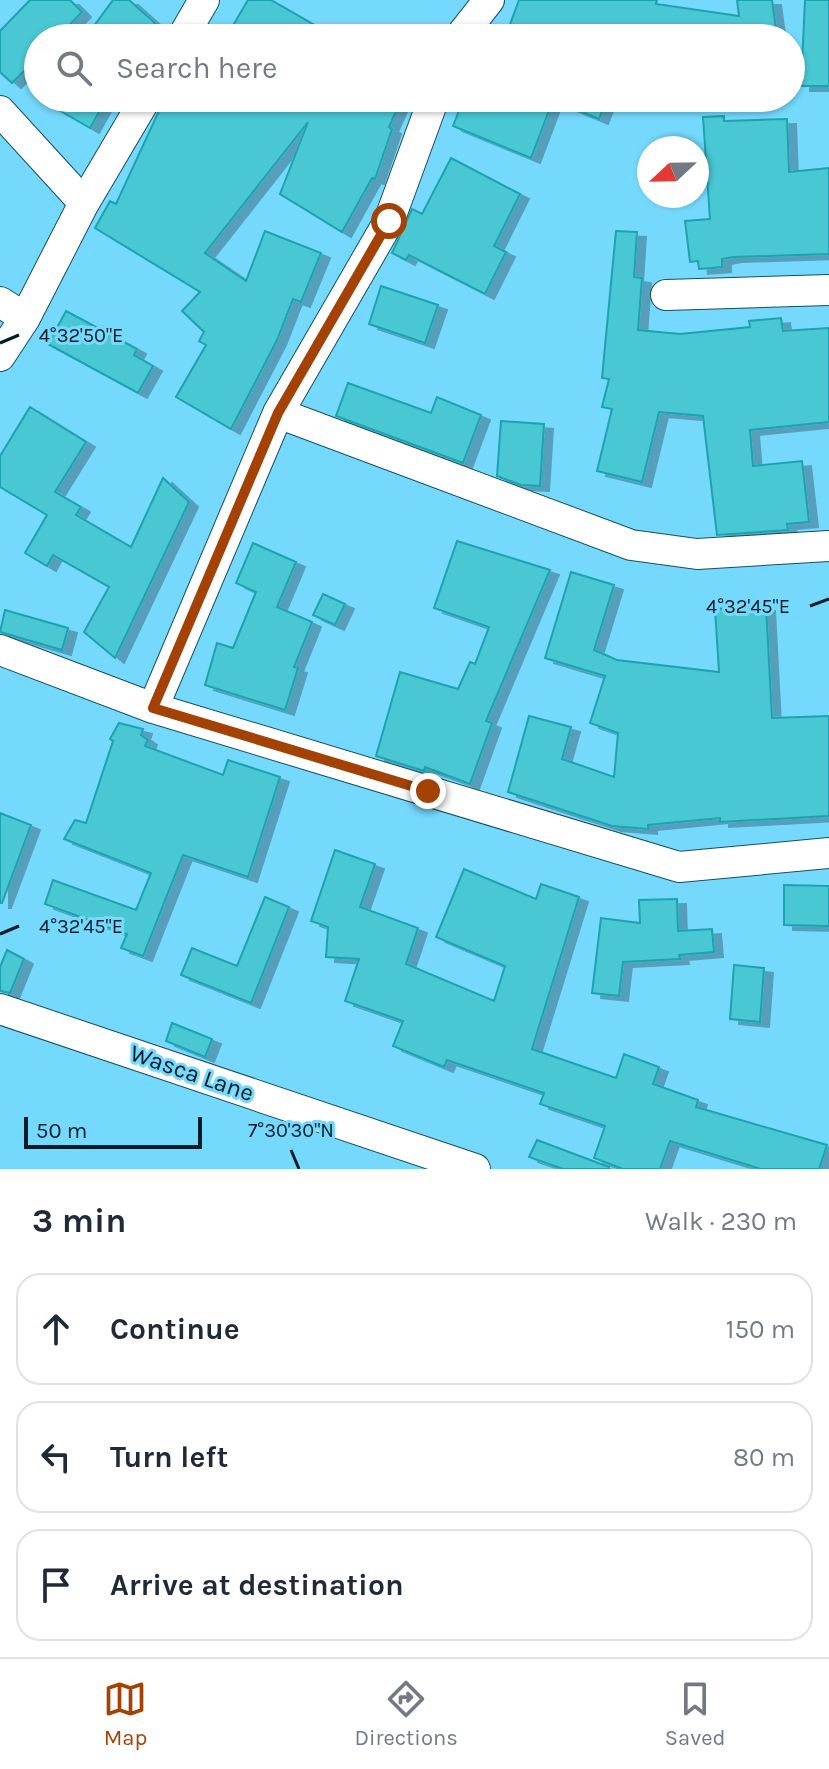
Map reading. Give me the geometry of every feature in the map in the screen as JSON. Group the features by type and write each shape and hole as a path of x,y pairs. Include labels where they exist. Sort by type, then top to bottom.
{"street":[{"path":"190,24 204,0"},
{"path":"470,24 489,0"},
{"path":"0,111 84,203"},
{"path":"0,356 12,310 84,203 138,112"},
{"path":"153,708 278,413 389,221 429,112"},
{"path":"666,295 829,290"},
{"path":"278,413 631,545 697,554 829,546"},
{"path":"0,650 153,708 679,867 829,853"},
{"name":"Wasca Lane","path":"0,1009 475,1169"}],"building":[{"path":"30,0 70,0 82,12 70,24 24,24 24,71 12,83 0,72 0,31"},
{"path":"113,0 129,0 155,23 154,24 95,24"},
{"path":"248,0 271,0 313,24 234,24"},
{"path":"519,0 657,0 656,4 739,16 737,0 772,0 775,24 510,24"},
{"path":"805,0 829,0 829,86 805,86"},
{"path":"62,112 99,112 90,128"},
{"path":"158,112 396,112 375,179 372,178 342,232 280,194 308,122 205,253 246,281 265,231 321,253 301,302 293,299 277,340 231,429 176,397 206,345 199,341 204,332 182,311 200,292 95,228 110,201 116,204"},
{"path":"458,112 548,112 531,158 453,126"},
{"path":"582,112 602,112 599,119"},
{"path":"724,116 724,121 787,119 789,172 829,168 829,254 733,257 722,259 722,267 699,269 698,261 690,262 685,221 710,219 709,136 704,136 703,117"},
{"path":"451,158 520,194 494,246 506,252 485,294 409,255 406,260 392,253 412,209 422,214"},
{"path":"616,231 637,232 634,277 642,278 638,330 680,334 750,327 749,321 781,318 783,331 829,328 829,422 750,430 753,466 802,461 809,522 787,524 788,530 717,535 703,416 659,412 642,482 597,471 612,409 602,407 609,379 602,378"},
{"path":"381,286 438,305 425,343 369,324"},
{"path":"66,311 137,349 134,355 153,366 138,393 48,344"},
{"path":"348,383 431,413 437,397 481,415 463,463 336,416"},
{"path":"30,407 86,442 55,492 81,507 76,515 131,547 163,478 189,502 115,658 84,632 109,587 53,555 47,566 25,553 47,515 0,487 0,456"},
{"path":"501,421 544,424 540,486 521,485 497,476"},
{"path":"457,541 550,570 486,721 492,723 470,784 425,767 424,771 376,756 400,672 458,689 470,662 475,664 489,627 434,608"},
{"path":"253,543 296,562 277,607 312,622 294,667 298,668 285,710 205,685 217,643 233,648 256,592 236,583"},
{"path":"571,572 614,585 594,650 617,660 719,672 715,609 766,606 772,718 829,716 829,816 720,822 720,818 648,825 648,829 612,826 508,792 529,716 571,727 562,759 614,777 618,733 590,723 605,676 545,658"},
{"path":"323,594 345,604 335,625 313,615"},
{"path":"5,610 68,628 62,650 0,632"},
{"path":"119,723 143,729 141,735 148,740 145,746 223,775 228,760 280,777 248,877 183,855 143,956 121,948 127,934 45,904 53,880 136,910 151,873 64,839 75,820 86,823 113,741 110,739"},
{"path":"0,813 31,825 2,903 0,903"},
{"path":"335,850 375,864 360,907 418,928 406,964 494,1001 505,966 436,937 464,869 536,899 541,884 579,897 532,1049 616,1078 624,1054 659,1067 653,1084 698,1100 696,1107 827,1145 819,1169 761,1169 670,1141 660,1169 623,1169 594,1158 605,1126 540,1104 544,1093 447,1060 444,1067 393,1046 403,1021 345,1001 359,959 326,957 328,927 311,921"},
{"path":"784,885 829,886 829,926 784,925"},
{"path":"265,897 289,907 251,1003 181,975 192,948 237,966"},
{"path":"677,899 678,931 712,929 714,952 679,955 680,959 623,962 619,996 592,993 601,918 640,923 639,900"},
{"path":"7,950 24,959 10,993 0,991 0,967"},
{"path":"734,965 764,968 760,1022 730,1019"},
{"path":"172,1023 212,1039 205,1057 166,1041"},
{"path":"537,1140 609,1169 563,1169 529,1157"}],"route":[{"path":"389,221 278,413 153,708 428,791"}]}
